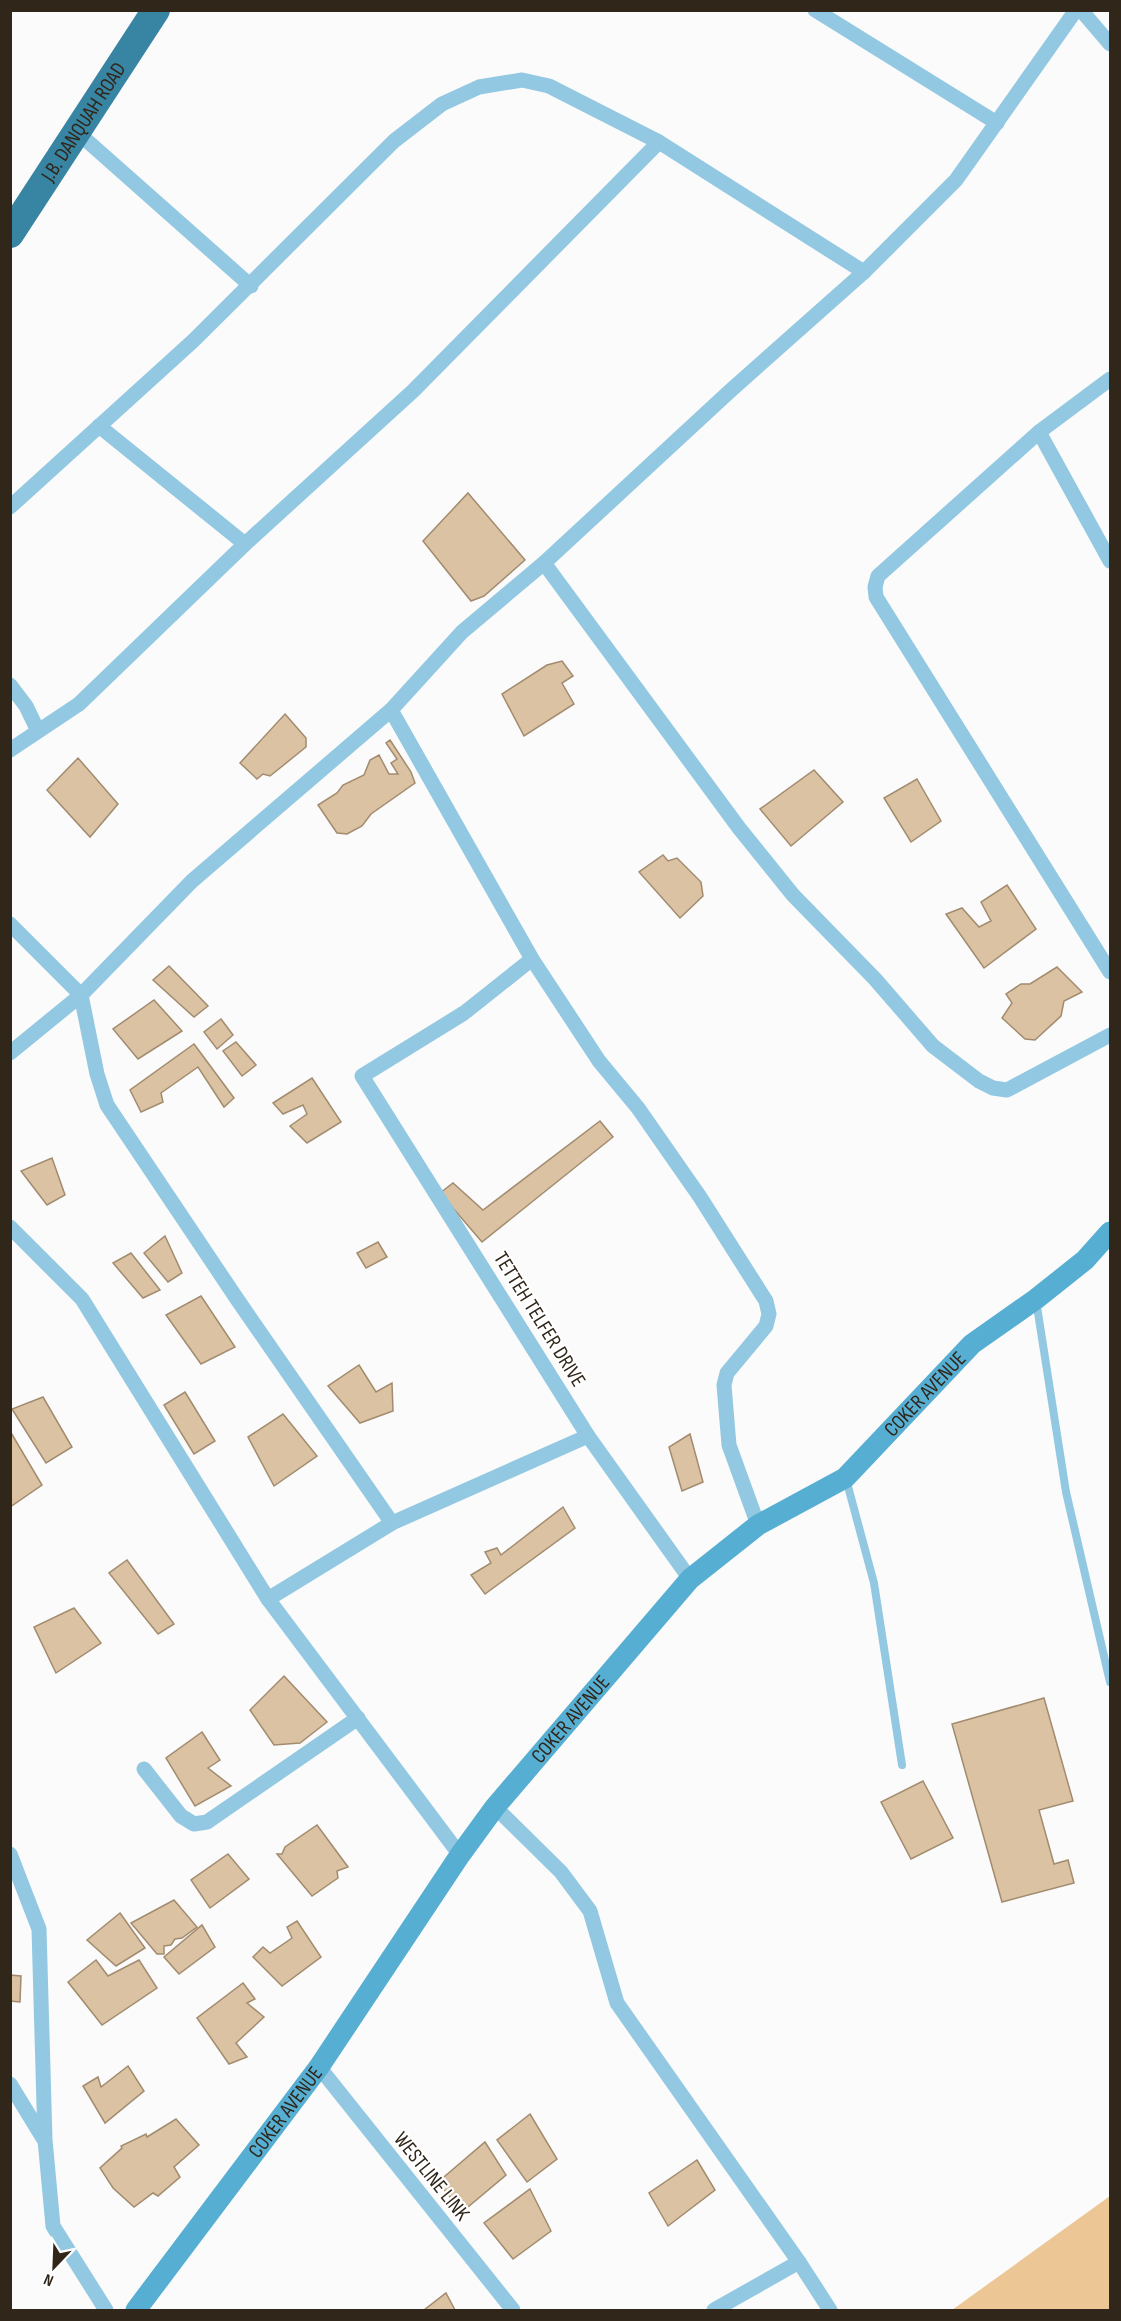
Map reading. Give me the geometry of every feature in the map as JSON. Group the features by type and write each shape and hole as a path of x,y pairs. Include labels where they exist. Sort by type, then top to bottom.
{"highway":[{"name":"J.B. DANQUAH ROAD","path":"10,234 156,10"}],"street":[{"path":"815,10 997,123"},
{"path":"10,1053 81,995 192,881 391,710 462,632 544,564 730,391 864,272 956,180 1078,10 1110,44"},
{"path":"10,507 251,286 394,141 442,104 479,87 522,80 549,86 659,142 864,272"},
{"path":"76,131 251,286"},
{"path":"10,750 79,704 245,544 413,391 659,142"},
{"path":"1110,379 1039,432 878,576 874,587 876,597 1110,972"},
{"path":"99,426 245,544"},
{"path":"1039,432 1110,561"},
{"path":"544,564 739,828 786,886 875,979 933,1046 980,1081 993,1088 1007,1090 1110,1035"},
{"path":"10,685 26,706 38,730"},
{"path":"391,710 532,959 599,1061 638,1108 700,1197 766,1301 769,1314 766,1326 727,1373 724,1385 729,1445 758,1525"},
{"path":"10,924 81,995 97,1074 107,1105 237,1299 392,1522"},
{"name":"TETTEH TELFER DRIVE","path":"532,959 464,1013 362,1076 588,1436 690,1579"},
{"path":"10,1227 82,1299 268,1599 460,1855"},
{"name":"COKER AVENUE","path":"136,2310 319,2067 460,1855 495,1807 690,1579 758,1525 845,1478 972,1344 1036,1299 1085,1260 1110,1232"},
{"path":"268,1599 392,1522 588,1436"},
{"path":"144,1769 182,1815 194,1824 207,1822 358,1718"},
{"path":"495,1807 561,1872 590,1911 617,2003 799,2262 830,2310"},
{"path":"10,1854 39,1929 45,2140 53,2226 106,2310"},
{"name":"WESTLINE LINK","path":"319,2067 513,2310"},
{"path":"10,2084 45,2140"},
{"path":"714,2310 799,2262"}],"lane":[{"path":"1036,1299 1066,1492 1110,1682"},
{"path":"845,1478 874,1582 902,1765"}],"shaded area":[{"path":"1110,2196 1110,2310 952,2310"}],"building":[{"path":"468,493 525,560 484,596 471,601 423,541"},
{"path":"562,661 573,676 562,683 574,704 524,736 502,694 547,665"},
{"path":"285,714 306,738 306,747 270,776 263,774 257,779 240,763"},
{"path":"390,740 411,772 415,783 371,814 362,826 347,834 337,833 318,805 337,793 343,785 364,775 370,760 379,755 389,774 398,774 391,763 397,759 386,743"},
{"path":"78,758 118,804 90,837 47,790"},
{"path":"814,770 843,802 791,846 760,809"},
{"path":"917,779 941,821 911,842 884,798"},
{"path":"663,855 668,861 677,858 701,882 703,896 680,918 639,872"},
{"path":"1007,885 1036,929 984,968 946,914 962,908 979,927 991,921 981,902"},
{"path":"169,966 208,1006 194,1017 153,980"},
{"path":"1057,967 1082,992 1064,1001 1061,1016 1035,1040 1025,1039 1002,1018 1012,1003 1006,994 1021,984 1030,984"},
{"path":"154,1000 182,1031 138,1059 113,1029"},
{"path":"221,1019 233,1035 217,1049 204,1032"},
{"path":"236,1042 256,1065 242,1076 223,1051"},
{"path":"194,1044 234,1098 224,1107 198,1067 161,1093 163,1102 141,1112 130,1090"},
{"path":"312,1078 341,1122 307,1143 290,1126 307,1114 303,1105 283,1114 273,1103"},
{"path":"600,1121 613,1137 482,1242 440,1193 453,1183 483,1210"},
{"path":"52,1158 65,1195 47,1205 21,1171"},
{"path":"165,1236 182,1273 168,1282 144,1253"},
{"path":"378,1242 387,1257 366,1268 357,1253"},
{"path":"131,1253 160,1290 143,1298 113,1263"},
{"path":"201,1296 235,1347 201,1364 166,1315"},
{"path":"359,1365 376,1392 392,1383 393,1411 360,1423 328,1386"},
{"path":"185,1392 215,1441 194,1454 164,1405"},
{"path":"43,1397 72,1447 46,1463 12,1409"},
{"path":"283,1414 317,1456 274,1486 248,1437"},
{"path":"10,1431 42,1485 10,1507"},
{"path":"690,1434 703,1482 682,1491 669,1447"},
{"path":"563,1507 575,1528 485,1594 471,1575 491,1563 485,1552 497,1548 501,1555"},
{"path":"127,1560 174,1624 158,1634 109,1573"},
{"path":"74,1608 101,1643 56,1673 34,1627"},
{"path":"284,1676 327,1722 300,1743 274,1745 250,1710"},
{"path":"1044,1698 1073,1801 1039,1810 1054,1864 1068,1860 1074,1883 1002,1902 952,1724"},
{"path":"202,1732 220,1760 208,1768 231,1786 195,1806 166,1758"},
{"path":"923,1781 953,1838 911,1859 881,1802"},
{"path":"317,1825 348,1867 337,1871 338,1878 312,1896 277,1854 282,1854 285,1847"},
{"path":"228,1854 249,1879 210,1908 191,1880"},
{"path":"174,1900 197,1927 182,1938 175,1939 171,1945 164,1946 164,1954 157,1954 131,1923"},
{"path":"120,1913 145,1948 116,1966 87,1940"},
{"path":"297,1921 321,1957 282,1986 253,1957 263,1947 270,1953 292,1938 287,1927"},
{"path":"202,1925 215,1947 179,1974 164,1957"},
{"path":"96,1960 108,1976 139,1960 157,1988 102,2025 68,1982"},
{"path":"10,1975 21,1976 20,2002 10,2001"},
{"path":"243,1983 255,1999 247,2003 264,2017 236,2043 247,2057 229,2064 197,2018"},
{"path":"128,2066 144,2091 105,2123 83,2086 98,2077 101,2087"},
{"path":"530,2114 557,2159 527,2182 497,2140"},
{"path":"176,2119 199,2145 174,2167 180,2177 158,2196 153,2193 134,2207 113,2188 100,2168 122,2148 121,2146 146,2134 147,2137"},
{"path":"485,2142 506,2175 462,2212 438,2182"},
{"path":"697,2160 715,2190 668,2226 649,2193"},
{"path":"530,2189 551,2231 513,2259 484,2223"},
{"path":"446,2293 455,2310 424,2310"}]}
